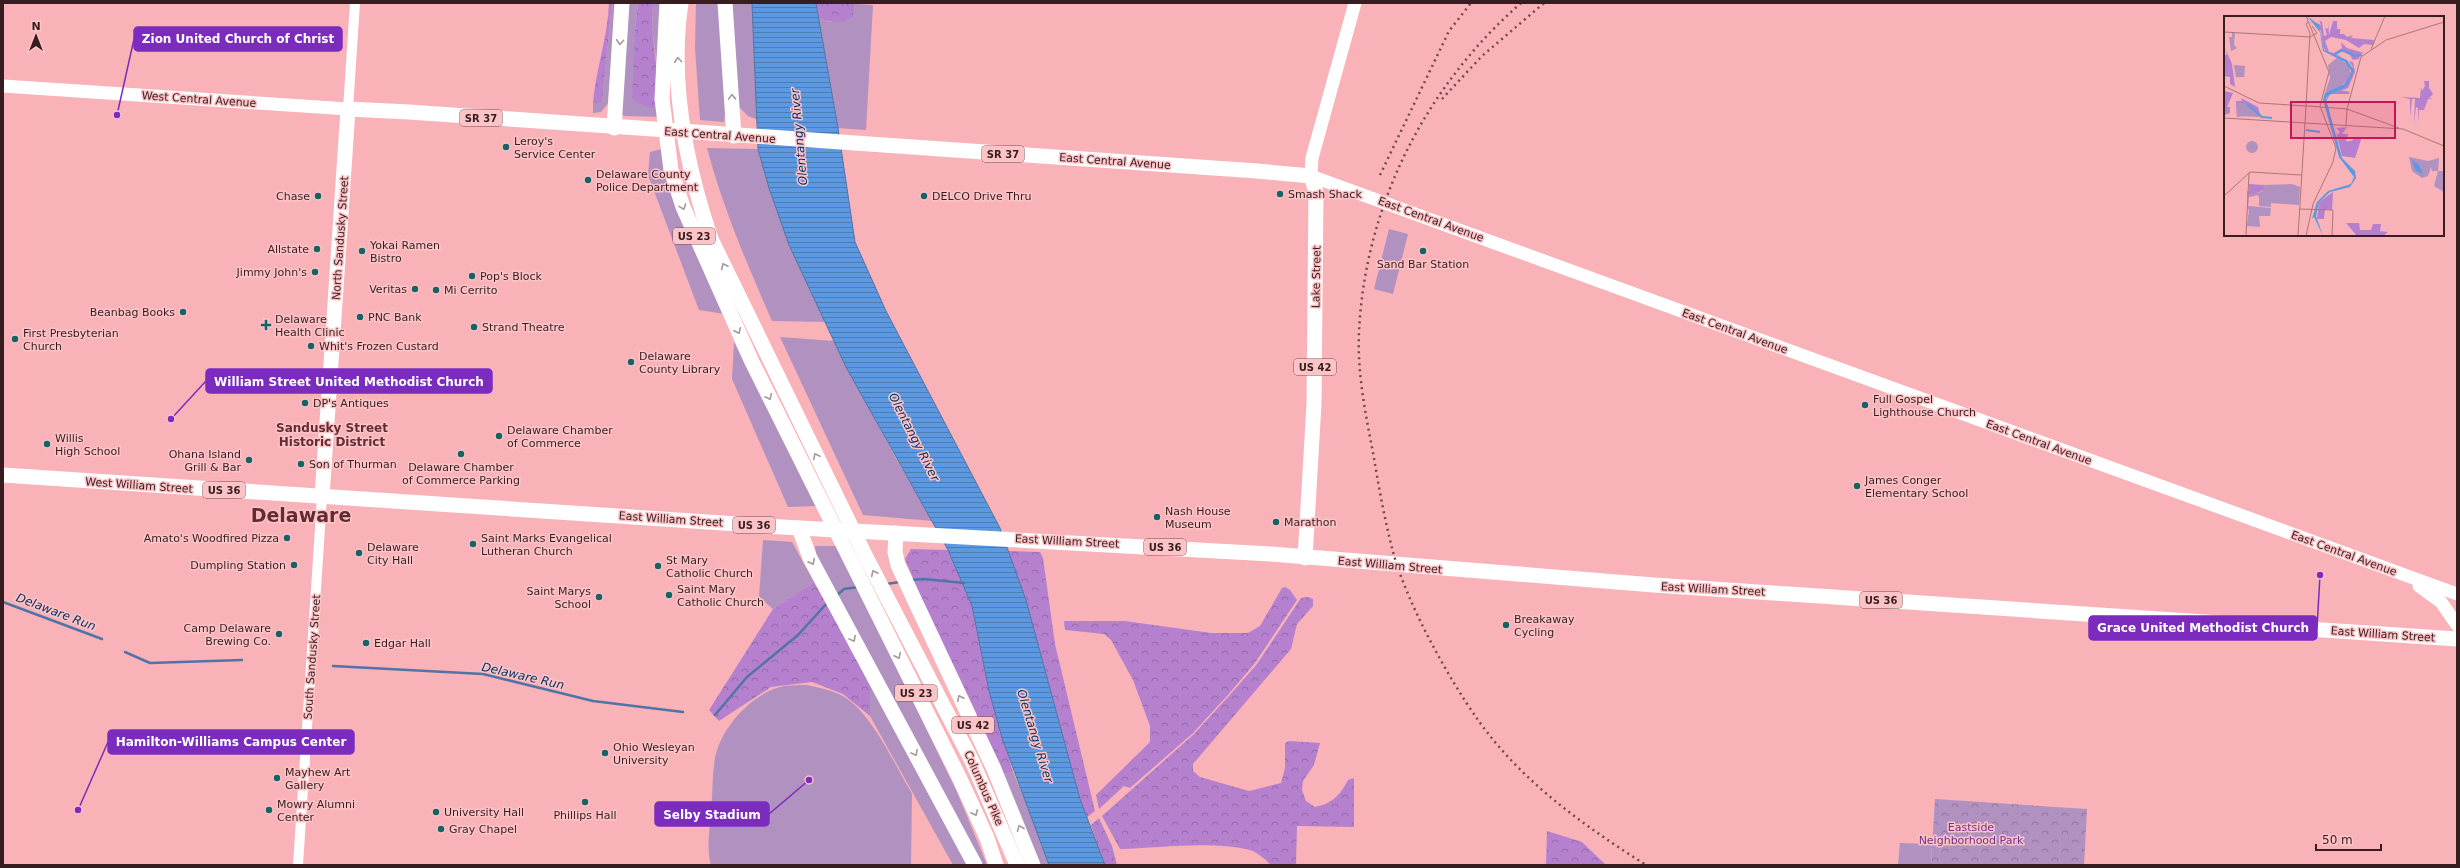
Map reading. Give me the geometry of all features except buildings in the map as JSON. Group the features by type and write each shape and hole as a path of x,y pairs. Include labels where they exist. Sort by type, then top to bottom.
{"highway":[{"path":"614,128 622,3"},
{"name":"Columbus Pike","path":"667,3 662,99 671,170 697,243 752,362 959,777 987,838 996,865"},
{"name":"Columbus Pike","path":"681,3 677,53 684,137 711,240 769,362 891,607 972,761 1017,865"},
{"path":"725,3 734,136"},
{"name":"East Central Avenue","path":"348,109 1257,171 1311,176"},
{"name":"North Sandusky Street","path":"322,497 348,109"},
{"name":"Lake Street","path":"1305,558 1315,374 1316,192 1311,176"},
{"name":"West William Street","path":"3,475 322,497"},
{"name":"East William Street","path":"322,497 799,528 1025,539 1305,558 1654,586 2457,639"},
{"path":"799,528 810,558 975,865"},
{"name":"US 42","path":"896,533 896,559 997,775 1033,865"}],"main road":[{"name":"Lake Street","path":"1311,176 1312,158 1355,3"},
{"name":"West Central Avenue","path":"3,86 348,109"},
{"name":"East Central Avenue","path":"1311,176 2457,594"},
{"name":"SR 37","path":"2395,572 2430,592 2450,612 2457,625"}],"street":[{"name":"North Sandusky Street","path":"348,109 355,3"},
{"name":"South Sandusky Street","path":"298,865 322,497"}],"green space":[{"path":"609,3 612,3 602,103 593,102 606,28"},
{"path":"612,3 616,3 608,103 601,112 593,113 593,102 602,102"},
{"path":"627,3 638,3 635,31 662,117 624,116 620,112"},
{"path":"638,3 653,3 652,27 661,109 646,107 632,99 635,31"},
{"path":"653,3 661,3 659,80 652,27"},
{"path":"696,3 719,3 726,104 724,122 700,120 695,48"},
{"path":"731,3 752,3 758,120 748,116 739,107"},
{"path":"816,3 855,3 853,17 844,21 836,22 819,18"},
{"path":"855,4 873,5 866,130 838,128 819,18 830,22 853,16"},
{"path":"707,148 758,149 789,245 825,322 772,321 728,214"},
{"path":"662,149 725,314 699,310 648,175 650,152"},
{"path":"1389,229 1408,234 1393,294 1374,289"},
{"path":"780,337 834,341 895,457 933,521 863,515"},
{"path":"734,342 816,506 788,507 732,379"},
{"path":"763,540 792,542 814,582 773,609 759,597"},
{"path":"815,546 837,546 957,792 987,865 980,865 816,559"},
{"path":"911,549 948,550 972,606 989,691 1013,772 1003,774 959,689 905,559"},
{"path":"1008,551 1040,552 1043,558 1055,644 1095,811 1087,817 1080,799 1026,600"},
{"path":"814,582 870,683 870,716 843,694 812,682 771,687 719,721 709,710 773,609"},
{"path":"1285,587 1290,590 1297,600 1255,663 1193,733 1130,788 1124,786 1099,809 1096,795 1150,742 1150,726 1133,680 1111,640 1104,634 1065,630 1064,621 1125,621 1211,633 1248,633 1260,626 1282,588"},
{"path":"1308,597 1313,599 1313,606 1297,624 1291,649 1193,764 1193,771 1200,777 1249,791 1281,783 1285,768 1285,743 1289,741 1320,743 1314,765 1303,781 1302,790 1306,801 1315,807 1321,806 1335,798 1348,780 1354,778 1354,827 1297,826 1296,865 1271,865 1263,857 1253,851 1216,845 1120,849 1102,816 1194,734 1257,664 1301,598"},
{"path":"870,683 967,865 953,865 870,716"},
{"path":"806,685 837,693 852,703 872,725 889,752 912,794 911,865 711,865 709,830 712,804 713,771 718,746 731,723 750,703 761,695 784,686"},
{"path":"1013,772 1031,814 1049,865 1038,865 1003,774"},
{"name":"Eastside Neighborhood Park","path":"1935,799 2087,809 2084,865 1931,865"},
{"path":"1099,818 1112,846 1117,865 1105,865 1091,825"},
{"path":"1547,831 1582,842 1606,865 1546,865"},
{"path":"1900,843 1932,844 1931,865 1898,865"}],"water":[{"name":"Olentangy River","path":"752,3 816,3 838,128 855,242 886,311 1000,528 1026,600 1080,799 1105,865 1049,865 1002,738 989,691 972,606 948,550 846,367 789,245 769,188 758,149"}],"waterway":[{"name":"Delaware Run","path":"911,580 924,579 964,583"},
{"name":"Delaware Run","path":"886,584 900,582"},
{"name":"Delaware Run","path":"836,596 844,589 859,587"},
{"name":"Delaware Run","path":"3,602 102,639"},
{"name":"Delaware Run","path":"715,715 747,677 798,635 828,602"},
{"name":"Delaware Run","path":"125,652 150,663 242,660"},
{"name":"Delaware Run","path":"333,666 483,674 593,701 683,712"}],"railway":[{"path":"1380,175 1449,31 1471,3"},
{"path":"1521,3 1487,36 1456,72 1430,110 1407,151 1388,194 1373,239 1364,285 1359,332 1359,364 1365,411 1387,529 1399,572 1429,639 1466,702 1495,742 1534,783 1577,818 1646,865"},
{"path":"1442,99 1482,56 1544,3"}],"place":[{"name":"Zion United Church of Christ","path":"117,115"},
{"name":"Leroy's Service Center","path":"506,147"},
{"name":"Delaware County Police Department","path":"588,180"},
{"name":"Smash Shack","path":"1280,194"},
{"name":"Chase","path":"318,196"},
{"name":"DELCO Drive Thru","path":"924,196"},
{"name":"Allstate","path":"317,249"},
{"name":"Yokai Ramen Bistro","path":"362,251"},
{"name":"Sand Bar Station","path":"1423,251"},
{"name":"Jimmy John's","path":"315,272"},
{"name":"Pop's Block","path":"472,276"},
{"name":"Veritas","path":"415,289"},
{"name":"Mi Cerrito","path":"436,290"},
{"name":"Beanbag Books","path":"183,312"},
{"name":"PNC Bank","path":"360,317"},
{"name":"Delaware Health Clinic","path":"266,325"},
{"name":"Strand Theatre","path":"474,327"},
{"name":"First Presbyterian Church","path":"15,339"},
{"name":"Whit's Frozen Custard","path":"311,346"},
{"name":"Delaware County Library","path":"631,362"},
{"name":"DP's Antiques","path":"305,403"},
{"name":"Full Gospel Lighthouse Church","path":"1865,405"},
{"name":"William Street United Methodist Church","path":"171,419"},
{"name":"Delaware Chamber of Commerce","path":"499,436"},
{"name":"Willis High School","path":"47,444"},
{"name":"Delaware Chamber of Commerce Parking","path":"461,454"},
{"name":"Ohana Island Grill & Bar","path":"249,460"},
{"name":"Son of Thurman","path":"301,464"},
{"name":"James Conger Elementary School","path":"1857,486"},
{"name":"Nash House Museum","path":"1157,517"},
{"name":"Marathon","path":"1276,522"},
{"name":"Amato's Woodfired Pizza","path":"287,538"},
{"name":"Saint Marks Evangelical Lutheran Church","path":"473,544"},
{"name":"Delaware City Hall","path":"359,553"},
{"name":"Dumpling Station","path":"294,565"},
{"name":"St Mary Catholic Church","path":"658,566"},
{"name":"Grace United Methodist Church","path":"2320,575"},
{"name":"Saint Mary Catholic Church","path":"669,595"},
{"name":"Saint Marys School","path":"599,597"},
{"name":"Breakaway Cycling","path":"1506,625"},
{"name":"Camp Delaware Brewing Co.","path":"279,634"},
{"name":"Edgar Hall","path":"366,643"},
{"name":"Ohio Wesleyan University","path":"605,753"},
{"name":"Mayhew Art Gallery","path":"277,778"},
{"name":"Selby Stadium","path":"809,780"},
{"name":"Phillips Hall","path":"585,802"},
{"name":"Hamilton-Williams Campus Center","path":"78,810"},
{"name":"Mowry Alumni Center","path":"269,810"},
{"name":"University Hall","path":"436,812"},
{"name":"Gray Chapel","path":"441,829"}],"district":[{"name":"Sandusky Street Historic District","path":"332,435"},
{"name":"Delaware","path":"301,515"}]}
